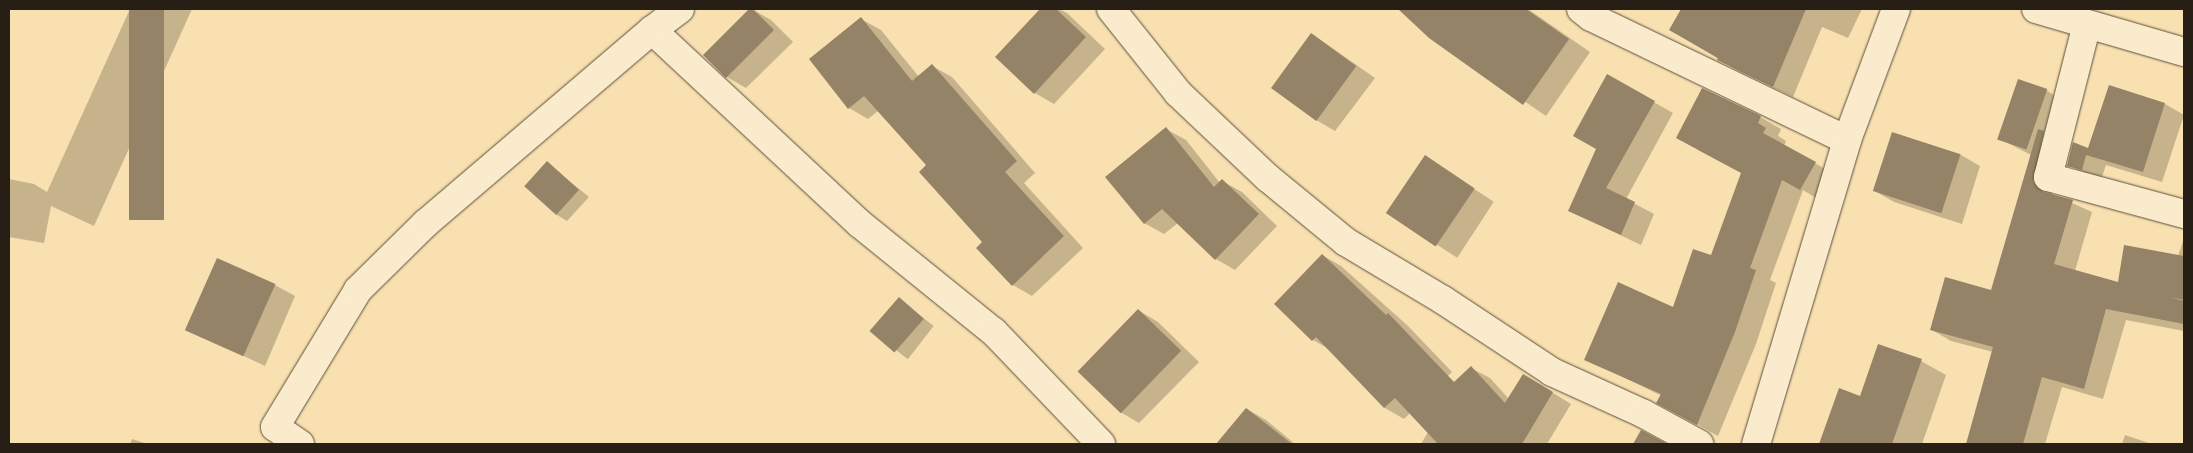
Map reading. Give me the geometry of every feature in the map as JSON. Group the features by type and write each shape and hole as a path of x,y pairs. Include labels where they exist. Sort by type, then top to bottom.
{"street":[{"path":"300,444 275,427 358,290 426,223 652,30 680,9"},
{"path":"1111,9 1178,93 1268,178 1346,242 1443,300 1552,372 1644,414 1698,444"},
{"path":"1581,9 1591,17 1847,140"},
{"path":"1756,444 1847,140 1896,9"},
{"path":"2036,9 2184,52"},
{"path":"2087,24 2048,176 2184,214"},
{"path":"652,30 860,224 994,332 1101,444"}],"building":[{"path":"129,9 164,9 164,220 129,220"},
{"path":"749,9 753,9 774,30 726,78 703,55"},
{"path":"1040,9 1056,9 1086,37 1034,94 995,57"},
{"path":"1398,9 1526,9 1569,39 1523,105 1429,38"},
{"path":"1681,9 1806,9 1773,87 1717,60 1718,58 1669,30"},
{"path":"861,17 912,81 932,64 1017,161 1005,172 1064,236 1012,286 976,248 982,242 919,172 926,165 864,96 848,109 809,59"},
{"path":"1311,33 1356,66 1316,121 1271,88"},
{"path":"1607,74 1655,101 1606,188 1635,202 1621,235 1568,211 1596,149 1573,136"},
{"path":"2018,79 2047,89 2026,150 1997,140"},
{"path":"2109,85 2165,103 2143,172 2086,155 2082,170 2067,166 2073,142 2088,148"},
{"path":"1702,88 1761,116 1758,123 1766,128 1763,133 1816,162 1800,190 1782,180 1750,268 1756,270 1735,332 1697,425 1656,403 1661,394 1584,360 1618,282 1673,307 1693,249 1711,255 1741,173 1676,138"},
{"path":"1166,127 1214,187 1222,179 1259,214 1215,260 1162,209 1144,224 1105,177"},
{"path":"2038,129 2044,131 2033,182 2043,192 2073,200 2054,264 2118,282 2124,245 2184,256 2184,300 2169,297 2184,301 2184,324 2106,309 2084,389 2042,377 2023,444 1966,444 1993,347 1930,330 1945,277 1991,290"},
{"path":"1892,132 1960,154 1941,213 1873,191"},
{"path":"1425,155 1475,189 1436,247 1386,213"},
{"path":"547,161 579,190 556,215 524,186"},
{"path":"1322,254 1386,315 1388,313 1454,382 1471,366 1505,403 1523,374 1553,392 1522,444 1438,444 1395,398 1384,408 1316,337 1312,341 1274,304"},
{"path":"217,258 275,284 243,356 185,330"},
{"path":"899,297 924,319 894,353 869,331"},
{"path":"1138,309 1181,351 1121,413 1078,372"},
{"path":"1878,344 1922,359 1892,444 1819,444 1839,388 1860,396"},
{"path":"1246,408 1292,444 1216,444"},
{"path":"1641,430 1667,444 1633,444"}]}
